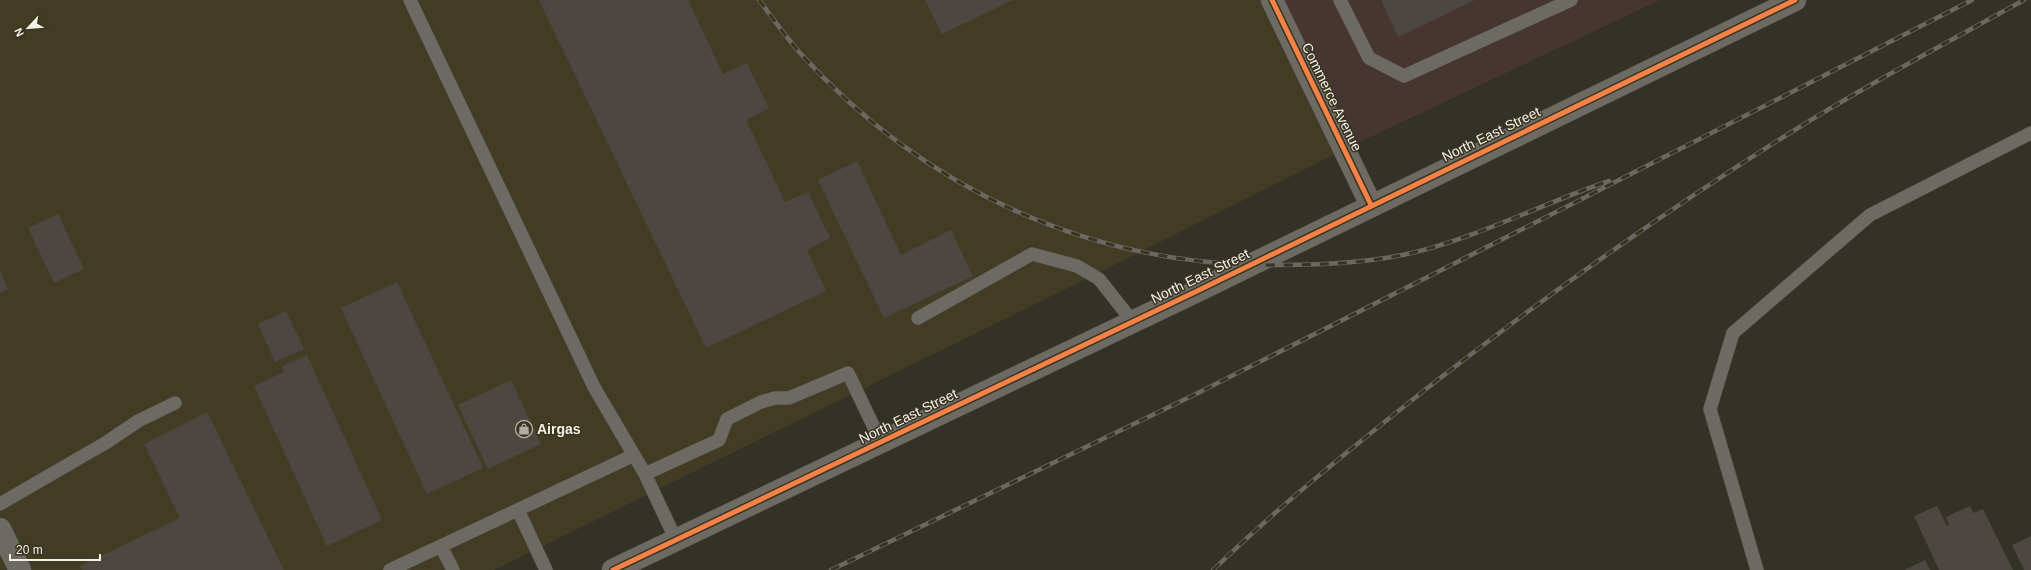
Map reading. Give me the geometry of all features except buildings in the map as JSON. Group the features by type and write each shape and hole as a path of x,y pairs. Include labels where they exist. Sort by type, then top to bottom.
{"main road":[{"name":"Commerce Avenue","path":"1272,0 1371,205"},
{"name":"North East Street","path":"613,570 1133,322 1795,0"},
{"path":"2,539 20,570"}],"lane":[{"path":"410,0 594,387 646,474 676,540"},
{"path":"1340,0 1369,58 1404,76 1570,0"},
{"path":"1757,570 1710,409 1733,333 1870,215 2031,133"},
{"path":"918,318 1032,254 1077,266 1099,279 1133,322"},
{"path":"646,474 719,440 727,419 761,402 775,398 789,398 848,373 881,442"},
{"path":"0,504 107,442 138,421 175,402"},
{"path":"390,570 634,455"},
{"path":"518,510 546,570"},
{"path":"442,546 452,570"}],"shaded area":[{"path":"0,0 1270,0 1341,151 1072,286 494,570 0,570"},
{"path":"1270,0 1660,0 1341,151"}],"railway":[{"path":"759,0 800,53 849,102 901,144 957,181 1016,211 1078,235 1143,252 1209,262 1278,265 1313,265 1382,259 1416,252 1465,237 1609,181"},
{"path":"831,570 1198,393 1972,0"},
{"path":"1213,570 1264,522 1371,433 1469,355 1602,258 1693,196 1814,118 1904,66 2024,0"}],"cycle path":[{"path":"1272,0 1371,205"},
{"path":"613,570 1193,293 1795,0"}],"place":[{"name":"Airgas","path":"524,429"}]}
